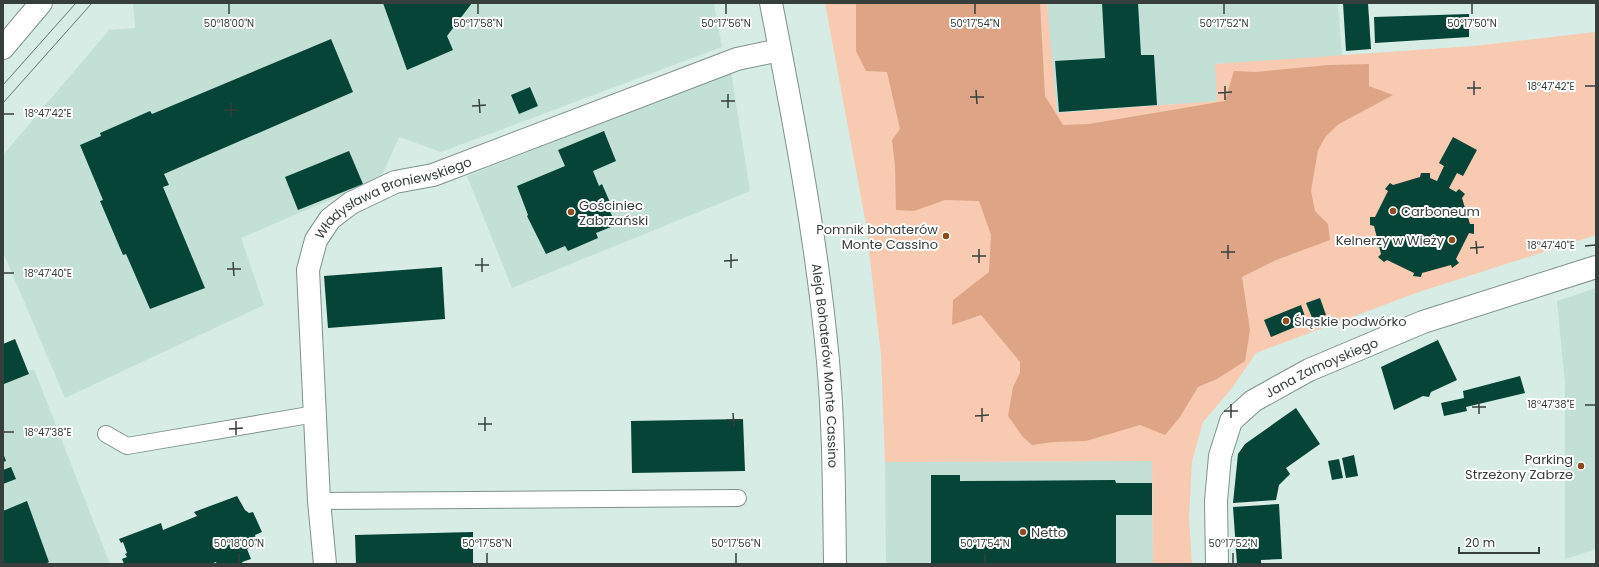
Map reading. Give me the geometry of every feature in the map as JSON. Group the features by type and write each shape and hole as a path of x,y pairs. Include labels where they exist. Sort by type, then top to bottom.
{"street":[{"path":"3,48 42,3"},
{"name":"Aleja Bohaterów Monte Cassino","path":"771,3 813,239 828,361 833,433 835,564"},
{"name":"Władysława Broniewskiego","path":"325,564 319,501 308,270 316,240 330,220 351,203 395,182 433,175 737,59 780,50"},
{"name":"Jana Zamoyskiego","path":"1217,561 1216,501 1220,456 1231,421 1253,401 1309,370 1423,322 1596,267"}],"lane":[{"path":"106,434 127,446 315,414"},
{"path":"319,501 738,498"}],"shaded area":[{"path":"133,3 714,3 722,47 441,152 399,137 381,178 241,238 264,305 65,398 3,252 3,155 109,30 135,28"},
{"path":"825,3 1047,3 1057,113 1217,101 1215,64 1473,46 1596,32 1596,235 1416,293 1256,353 1232,388 1203,422 1192,461 1189,517 1192,564 1153,564 1152,461 885,462 881,355 866,224"},
{"path":"856,3 1040,3 1045,96 1063,125 1089,124 1225,101 1234,71 1255,72 1329,65 1369,64 1369,86 1393,95 1339,124 1326,136 1318,150 1311,191 1315,211 1328,224 1330,240 1276,260 1242,277 1250,330 1245,361 1217,379 1198,387 1180,417 1165,435 1140,425 1086,441 1054,442 1032,445 1023,437 1008,416 1013,387 1020,373 1020,362 981,315 952,325 953,300 989,272 991,235 979,201 945,200 914,211 896,210 895,166 892,140 900,129 887,72 866,71 856,51"},
{"path":"1047,3 1338,3 1342,56 1215,64 1218,101 1056,113"},
{"path":"731,71 750,191 512,288 467,176"},
{"name":"Parking Strzeżony Zabrze","path":"1596,288 1596,549 1565,559 1565,384 1557,301"},
{"path":"34,369 110,564 3,564 3,381"},
{"path":"1152,461 1153,564 886,564 885,462"}],"building":[{"path":"383,3 472,3 447,36 453,50 407,70"},
{"path":"1102,3 1138,3 1141,55 1154,55 1157,105 1059,112 1055,61 1105,58"},
{"path":"1343,3 1368,3 1371,49 1346,51"},
{"path":"1469,14 1469,37 1375,43 1374,17"},
{"path":"331,39 353,92 164,174 169,185 163,187 205,288 150,309 126,254 123,255 100,201 103,200 80,145 101,136 100,133 150,111 152,114"},
{"path":"530,87 538,106 519,114 511,95"},
{"path":"604,131 616,161 593,171 599,186 602,184 612,207 609,209 616,225 596,233 598,238 568,251 565,246 546,254 527,216 528,215 517,186 565,166 558,150"},
{"path":"1453,137 1477,150 1463,176 1457,173 1449,188 1456,192 1459,189 1465,194 1462,198 1470,224 1474,224 1474,234 1469,233 1456,259 1459,263 1452,268 1451,265 1422,273 1421,277 1413,276 1414,273 1387,260 1384,262 1378,257 1381,254 1374,226 1370,225 1370,217 1375,217 1388,191 1385,189 1390,183 1393,185 1420,177 1421,173 1430,173 1430,178 1437,181 1444,166 1439,163"},
{"path":"349,151 363,184 298,210 285,177"},
{"path":"442,267 445,319 328,328 324,276"},
{"path":"1320,298 1326,315 1313,320 1306,303"},
{"name":"Śląskie podwórko","path":"1301,305 1307,322 1271,337 1264,320"},
{"path":"15,339 29,374 4,384 3,344"},
{"path":"1438,340 1457,380 1431,392 1429,397 1423,396 1394,410 1381,367"},
{"path":"1520,376 1525,393 1466,407 1467,411 1444,416 1441,403 1464,398 1463,391"},
{"path":"1296,408 1320,444 1286,468 1290,474 1279,485 1276,500 1233,503 1238,454 1245,444"},
{"path":"743,419 745,471 632,473 631,421"},
{"path":"3,453 6,461 3,462"},
{"path":"1354,455 1358,476 1346,478 1342,458"},
{"path":"1339,459 1343,478 1332,480 1328,461"},
{"path":"11,467 16,479 3,484 3,470"},
{"path":"931,475 960,475 960,481 1115,480 1116,483 1152,483 1152,515 1116,515 1116,564 931,564"},
{"path":"237,496 245,510 249,513 253,512 262,532 255,535 259,544 247,549 251,559 242,562 243,564 217,564 216,562 210,564 124,564 122,559 127,557 125,554 127,553 123,542 121,543 119,539 161,523 163,530 197,516 194,512"},
{"path":"27,501 49,562 45,564 3,564 3,511"},
{"path":"1279,504 1282,559 1261,560 1261,564 1237,564 1233,507"},
{"path":"473,532 473,564 356,564 355,535"}],"tram line":[{"path":"3,85 76,3"},
{"path":"3,103 92,3"}],"place":[{"name":"Carboneum","path":"1393,211"},
{"name":"Gościniec Zabrzański","path":"571,212"},
{"name":"Pomnik bohaterów Monte Cassino","path":"946,236"},
{"name":"Kelnerzy w Wieży","path":"1452,240"},
{"name":"Śląskie podwórko","path":"1286,321"},
{"name":"Parking Strzeżony Zabrze","path":"1581,466"},
{"name":"Netto","path":"1023,532"}]}
